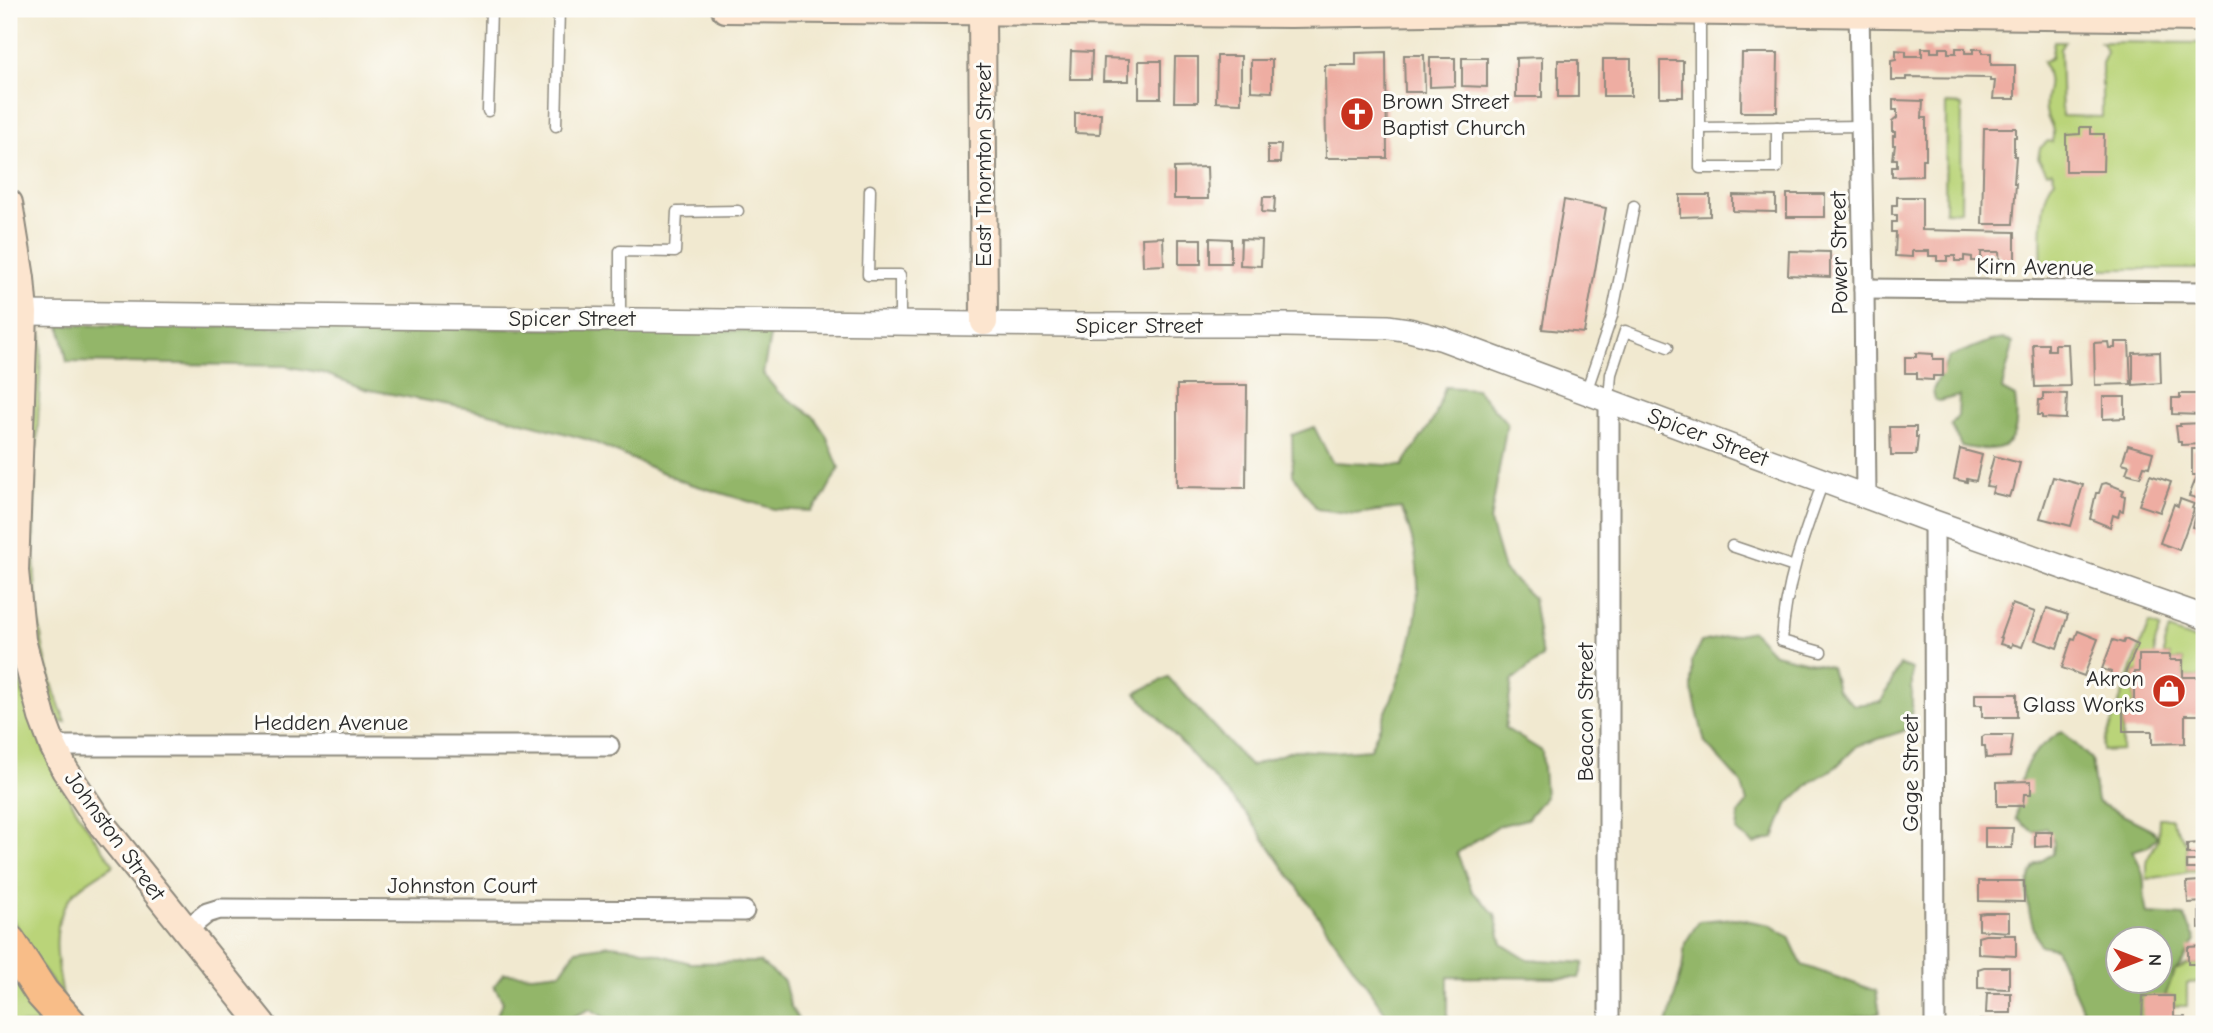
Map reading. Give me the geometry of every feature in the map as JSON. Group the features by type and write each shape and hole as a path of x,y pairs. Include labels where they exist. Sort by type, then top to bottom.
{"highway":[{"path":"9,942 43,993 70,1024"}],"main road":[{"path":"725,9 1313,13 1470,9 1858,11 2204,18"},
{"name":"East Thornton Street","path":"982,10 985,322"},
{"name":"Johnston Street","path":"9,203 24,313 15,525 16,583 22,640 31,680 53,746 75,786 262,1024"}],"street":[{"name":"Power Street","path":"1858,11 1866,497"},
{"name":"Kirn Avenue","path":"1864,289 2204,292"},
{"name":"Spicer Street","path":"24,313 1286,325 1409,330 1443,339 1934,522 2204,617"},
{"name":"Beacon Street","path":"1609,401 1609,1024"},
{"name":"Gage Street","path":"1934,522 1935,1024"},
{"name":"Hedden Avenue","path":"53,746 609,746"},
{"name":"Johnston Court","path":"186,930 207,913 220,909 744,911"}],"lane":[{"path":"488,111 491,9"},
{"path":"556,126 559,9"},
{"path":"1700,12 1700,168 1777,168 1776,127"},
{"path":"1700,128 1861,126"},
{"path":"870,190 868,275 900,275 900,321"},
{"path":"1586,392 1612,316 1634,206"},
{"path":"620,319 620,251 675,252 677,212 738,211"},
{"path":"1609,401 1611,374 1625,331 1668,347"},
{"path":"1821,652 1782,641 1784,611 1794,567 1823,481"},
{"path":"1732,546 1794,567"}],"green space":[{"path":"2054,41 2065,41 2060,49 2062,116 2102,117 2102,63 2107,53 2102,43 2098,42 2204,43 2204,269 2042,269 2041,235 2044,209 2046,197 2055,180 2052,171 2047,172 2038,158 2040,148 2048,141 2052,142 2053,136 2046,111 2048,78 2043,62 2051,58"},
{"path":"1946,104 1962,105 1961,211 1945,211"},
{"path":"60,325 771,331 763,374 778,392 813,416 826,435 839,468 823,498 811,511 774,509 684,482 589,440 486,412 365,389 323,373 286,366 67,362"},
{"path":"42,332 37,446 32,438 37,344"},
{"path":"2004,339 2013,342 2002,390 2015,397 2017,413 2013,436 2000,448 1977,449 1961,446 1951,425 1958,416 1959,396 1939,401 1935,400 1933,390 1949,357 1990,341"},
{"path":"1445,387 1476,389 1507,423 1490,522 1504,570 1533,598 1542,657 1512,681 1505,728 1542,751 1545,797 1527,819 1498,826 1457,853 1472,891 1495,914 1502,944 1526,959 1584,963 1579,978 1448,977 1448,1024 1393,1024 1248,816 1136,693 1168,677 1250,766 1294,750 1332,752 1370,749 1395,690 1413,631 1418,601 1418,571 1412,540 1401,508 1355,514 1317,509 1293,475 1292,435 1314,427 1332,462 1402,466 1435,417"},
{"path":"35,477 35,570 40,632 46,663 66,722 60,722 49,693 35,633 29,541 30,479"},
{"path":"2149,623 2161,627 2155,643 2155,655 2139,672 2134,672 2134,705 2123,706 2122,750 2103,751 2103,746"},
{"path":"2169,630 2204,643 2204,677 2183,677 2183,660 2170,660 2170,655 2164,655 2164,644"},
{"path":"1752,631 1774,654 1831,667 1837,690 1854,705 1881,702 1900,665 1912,669 1912,720 1904,731 1857,746 1836,767 1811,782 1787,805 1774,838 1754,844 1737,832 1739,813 1747,803 1742,784 1705,743 1692,690 1692,661 1701,642"},
{"path":"9,639 26,702 48,758 77,811 114,865 74,893 60,917 56,943 63,997 28,949 9,912"},
{"path":"2062,731 2091,759 2097,802 2151,829 2158,837 2148,846 2132,851 2143,876 2147,914 2184,916 2196,940 2182,963 2174,972 2174,925 2104,925 2104,995 2165,995 2146,1024 2089,1024 2055,948 2040,945 2030,917 2028,885 2034,867 2053,854 2054,842 2046,827 2034,832 2016,819 2022,777 2030,759"},
{"path":"2159,818 2170,818 2187,844 2187,869 2204,869 2204,872 2147,879 2147,860 2158,840"},
{"path":"1735,918 1770,925 1789,937 1802,965 1876,991 1880,1013 1821,1024 1667,1024 1682,970 1685,943 1699,921"},
{"path":"610,945 636,948 690,963 759,962 784,981 790,1005 800,1023 616,1024 590,1009 557,1024 492,1024 503,1002 494,986 504,973 532,975 561,972 576,950"},
{"path":"9,962 52,1024 9,1024"},
{"path":"2188,964 2204,967 2204,982 2187,983 2187,1006 2174,1006 2174,997 2165,996 2174,995 2174,972"}],"building":[{"path":"1922,48 1939,52 1939,48 1948,48 1948,53 1956,53 1956,48 1965,48 1965,53 1982,49 1982,53 1991,53 1991,65 2015,65 2015,99 1993,99 1995,81 1990,81 1990,78 1906,77 1906,80 1891,80 1891,60 1896,59 1896,50 1906,51 1906,56 1922,56"},
{"path":"1071,51 1092,52 1091,79 1070,79"},
{"path":"1386,52 1387,158 1326,158 1325,65 1356,65 1356,53"},
{"path":"1742,53 1778,53 1777,112 1741,112"},
{"path":"1404,55 1424,55 1425,92 1405,92"},
{"path":"1217,56 1241,56 1241,103 1216,102"},
{"path":"1175,57 1198,57 1198,102 1174,102"},
{"path":"1542,57 1542,97 1516,97 1516,58"},
{"path":"1104,58 1129,59 1129,81 1103,81"},
{"path":"1430,58 1455,58 1455,86 1430,87"},
{"path":"1462,58 1487,58 1487,87 1462,86"},
{"path":"1603,59 1631,59 1631,96 1603,96"},
{"path":"1251,60 1272,60 1272,92 1251,91"},
{"path":"1558,60 1578,60 1578,97 1558,97"},
{"path":"1139,61 1161,61 1161,98 1139,98"},
{"path":"1660,61 1683,61 1683,97 1660,97"},
{"path":"1893,100 1923,101 1922,118 1926,118 1926,159 1922,159 1922,176 1892,177 1892,167 1897,167 1897,159 1893,159 1895,132 1892,132 1892,122 1897,118 1897,110 1893,110"},
{"path":"1075,113 1101,113 1100,134 1075,133"},
{"path":"2080,127 2091,127 2091,134 2104,134 2103,171 2066,171 2066,135 2080,134"},
{"path":"1984,128 2016,128 2013,224 1982,224"},
{"path":"1268,145 1281,145 1280,163 1268,163"},
{"path":"1207,167 1208,199 1174,199 1174,168"},
{"path":"1787,194 1825,194 1825,217 1787,217"},
{"path":"1680,195 1710,195 1710,216 1680,217"},
{"path":"1733,195 1776,196 1776,212 1733,211"},
{"path":"1263,197 1275,197 1274,213 1262,212"},
{"path":"1897,197 1922,197 1922,230 2015,232 2015,266 2000,266 1999,252 1981,252 1981,261 1972,261 1972,257 1964,256 1964,261 1955,261 1955,256 1947,256 1947,261 1937,261 1937,256 1929,256 1929,251 1912,251 1912,257 1895,256 1896,232 1892,232 1892,222 1897,222 1897,215 1892,215 1892,205 1897,205"},
{"path":"1564,200 1606,208 1584,333 1542,329"},
{"path":"1163,237 1164,265 1143,266 1142,238"},
{"path":"1210,238 1231,239 1231,263 1210,263"},
{"path":"1179,239 1201,239 1201,264 1179,264"},
{"path":"1241,239 1262,240 1261,266 1240,265"},
{"path":"1789,251 1830,252 1830,277 1788,275"},
{"path":"2108,342 2109,348 2115,348 2115,342 2129,342 2131,384 2095,385 2094,343"},
{"path":"2033,344 2048,344 2048,350 2055,350 2055,344 2068,344 2070,386 2035,387"},
{"path":"2160,352 2161,383 2133,385 2133,353"},
{"path":"1916,353 1933,354 1933,359 1943,359 1943,376 1933,376 1933,380 1917,379 1917,373 1905,373 1905,357 1916,357"},
{"path":"1177,385 1247,385 1246,488 1177,487"},
{"path":"2043,393 2067,394 2066,419 2042,418 2042,415 2038,415 2039,400 2043,400"},
{"path":"2180,394 2204,394 2204,415 2172,414 2172,398 2180,398"},
{"path":"2103,397 2125,397 2125,418 2103,419"},
{"path":"2204,423 2204,444 2181,445 2181,442 2178,442 2176,426"},
{"path":"1890,427 1916,427 1916,455 1891,455"},
{"path":"2128,445 2153,452 2149,467 2144,466 2140,477 2126,473 2129,465 2122,463"},
{"path":"1960,449 1982,455 1976,481 1954,479"},
{"path":"2192,449 2204,449 2204,475 2192,475"},
{"path":"1994,456 2020,463 2009,497 1992,493 1994,487 1986,486"},
{"path":"2150,475 2171,482 2160,512 2139,505"},
{"path":"2197,476 2204,478 2204,500 2189,496"},
{"path":"2053,477 2083,485 2071,526 2040,518"},
{"path":"2102,484 2124,490 2122,495 2125,496 2123,511 2120,510 2118,517 2113,515 2110,527 2090,519 2096,493 2099,493"},
{"path":"2180,499 2194,504 2194,509 2179,550 2160,543 2174,504 2178,506"},
{"path":"2197,506 2204,508 2204,530 2192,527"},
{"path":"2012,604 2035,612 2022,647 2000,644"},
{"path":"2047,608 2068,615 2057,648 2035,640"},
{"path":"2078,631 2098,639 2084,676 2062,668 2072,638 2075,639"},
{"path":"2125,639 2138,645 2122,680 2110,676 2111,672 2102,669 2113,640 2123,643"},
{"name":"Akron Glass Works","path":"2139,655 2170,655 2170,660 2183,660 2183,677 2204,677 2204,715 2185,715 2185,743 2152,744 2152,731 2123,731 2123,705 2134,705 2134,672 2139,672"},
{"path":"1975,694 2017,694 2017,717 1982,717 1982,705 1975,705"},
{"path":"2013,735 2010,757 1986,758 1985,746 1982,746 1982,737"},
{"path":"2031,781 2031,794 2024,794 2023,806 1997,806 1997,782"},
{"path":"2199,824 2204,824 2204,854 2187,854 2187,844 2200,843"},
{"path":"1985,828 2013,828 2012,848 1985,848"},
{"path":"2035,832 2052,832 2052,846 2035,847"},
{"path":"2187,861 2199,861 2199,869 2187,869"},
{"path":"1979,881 2024,881 2024,902 1979,901"},
{"path":"2204,881 2204,902 2188,903 2187,882"},
{"path":"2199,908 2204,908 2204,928 2199,928"},
{"path":"2009,913 2009,932 1979,930 1979,914"},
{"path":"2016,935 2016,956 1978,954 1978,937"},
{"path":"2204,946 2204,967 2188,964 2188,947"},
{"path":"2009,967 2009,989 1978,988 1978,969"},
{"path":"1987,993 2011,993 2011,1013 1986,1013"},
{"path":"2143,996 2174,996 2174,1017 2185,1017 2185,1024 2149,1024 2149,1018 2142,1018"},
{"path":"1980,1020 2013,1020 2012,1024 1980,1024"}],"place":[{"name":"Brown Street Baptist Church","path":"1357,114"},
{"name":"Akron Glass Works","path":"2169,691"}]}
